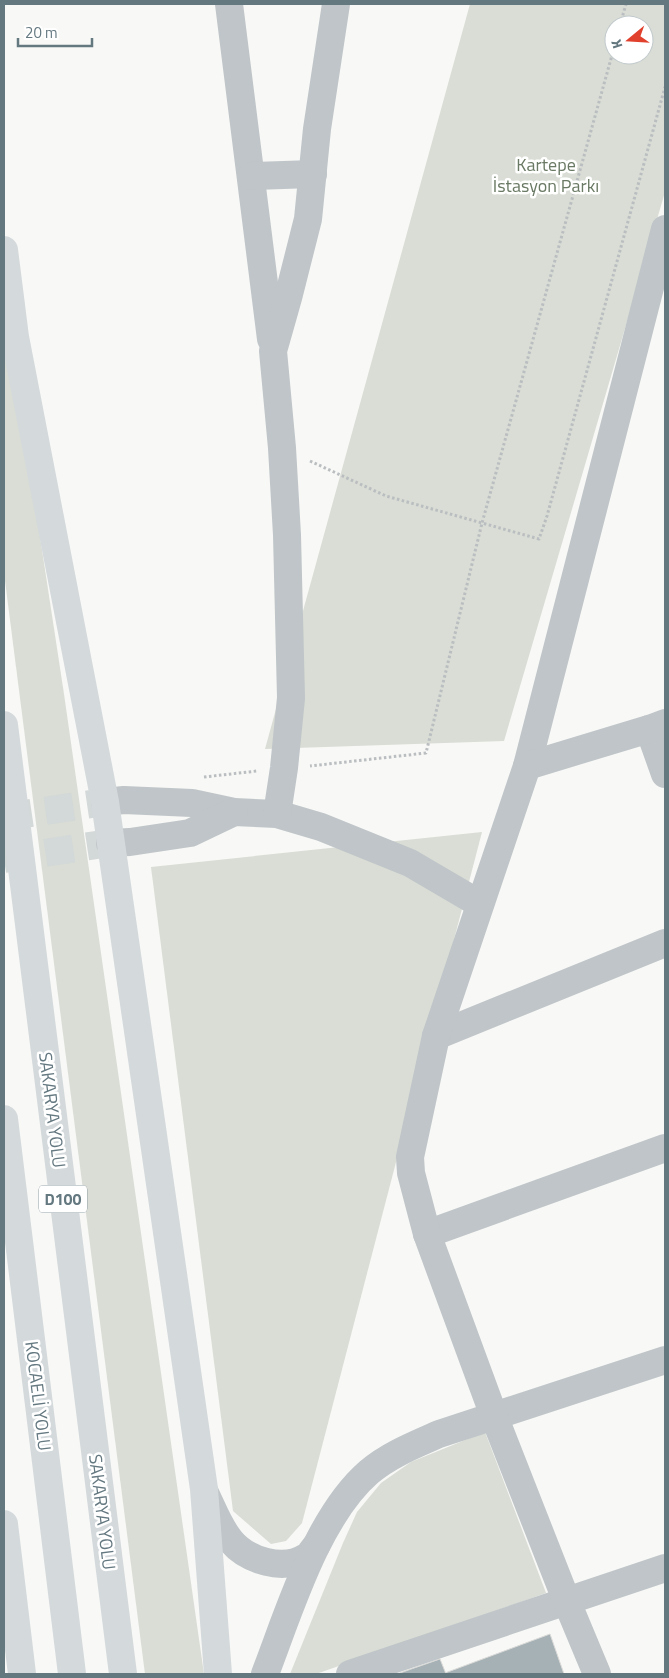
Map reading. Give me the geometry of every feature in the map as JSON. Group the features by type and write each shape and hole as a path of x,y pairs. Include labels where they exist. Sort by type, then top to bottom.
{"highway":[{"path":"4,250 15,337 105,802 204,1489 218,1674"},
{"name":"SAKARYA YOLU","path":"4,725 123,1674"},
{"name":"KOCAELİ YOLU","path":"4,1119 72,1674"},
{"path":"4,1524 22,1674"}],"street":[{"path":"228,4 252,176 273,351 282,448 287,535 291,698 278,814"},
{"path":"273,351 308,219 317,129 336,4"},
{"path":"252,176 313,174"},
{"path":"597,1674 494,1416 427,1234 411,1173 410,1157 436,1036 526,766 665,229"},
{"path":"526,766 657,726 665,774"},
{"path":"105,802 124,800 192,803 234,812 278,814 321,826 410,863 480,904"},
{"path":"110,843 190,833 234,812"},
{"path":"436,1036 665,943"},
{"path":"427,1234 665,1148"},
{"path":"265,1674 316,1546 352,1489 388,1458 412,1445 439,1434 665,1360"},
{"path":"204,1489 220,1524 232,1542 256,1560 267,1563 291,1562 306,1557 316,1546"},
{"path":"350,1674 665,1568"}],"path":[{"path":"198,778 426,753 482,523 609,65"},
{"path":"282,448 386,496 539,539 547,516 665,87"}],"green space":[{"name":"Kartepe İstasyon Parkı","path":"470,4 665,4 665,192 504,741 265,749"},
{"path":"4,301 64,694 204,1674 145,1674 4,573"},
{"path":"482,832 302,1523 286,1541 271,1544 233,1511 151,867"},
{"path":"485,1432 546,1593 316,1674 290,1674 357,1512 381,1483 411,1462"}],"building":[{"path":"550,1634 564,1674 445,1673"},
{"path":"440,1659 446,1674 397,1674"}],"tunnel":[{"path":"4,817 105,802"},
{"path":"4,859 110,843"}]}
